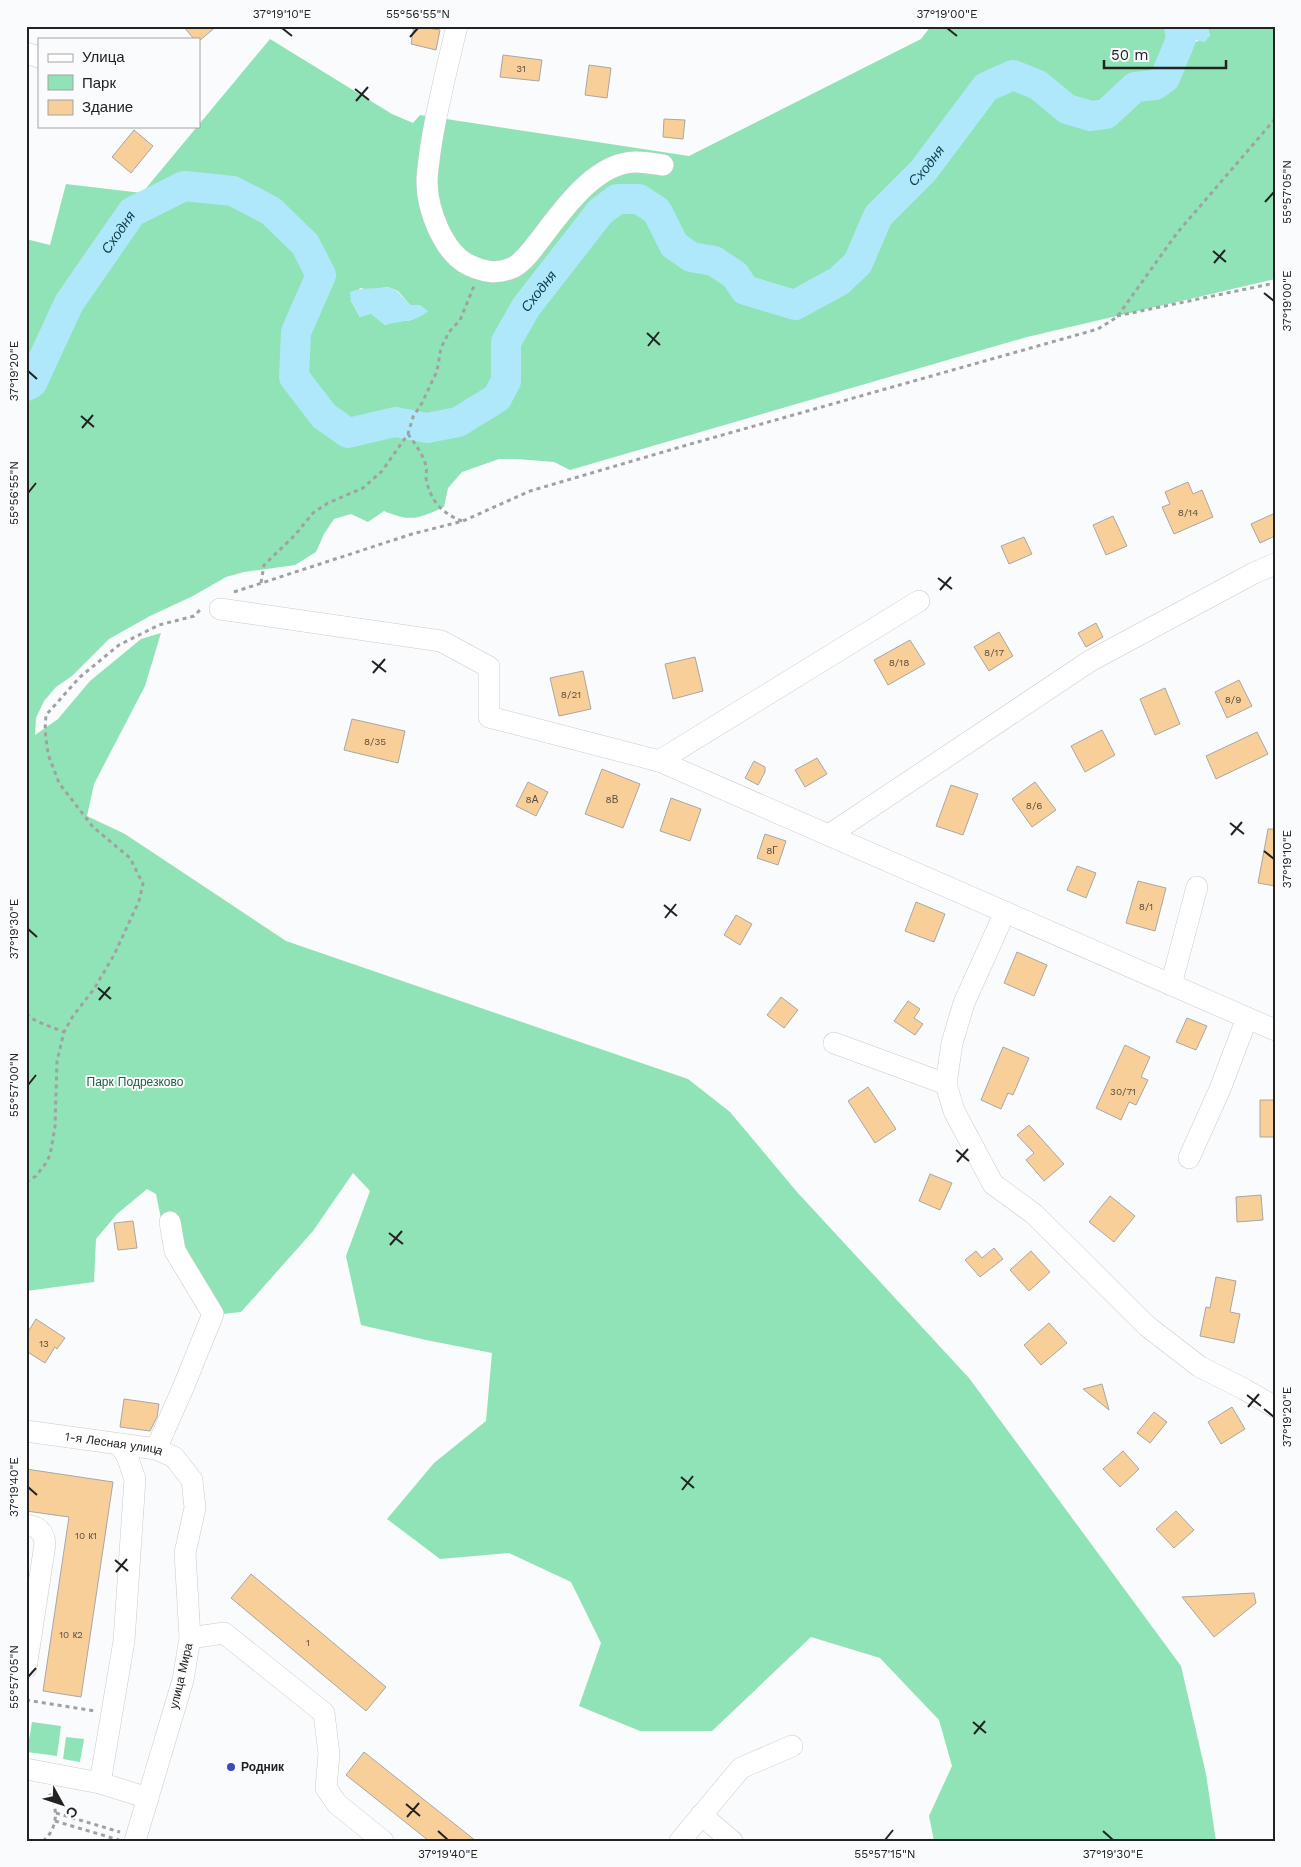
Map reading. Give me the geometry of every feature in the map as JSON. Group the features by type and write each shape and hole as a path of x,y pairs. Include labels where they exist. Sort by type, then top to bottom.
{"street":[{"path":"456,26 433,129 426,183 432,214 444,240 461,260 479,270 499,273 516,266 531,251 589,181 615,166 635,161 663,165"},
{"path":"26,53 38,57"},
{"path":"829,835 1090,661 1254,572 1275,564"},
{"path":"659,761 919,601"},
{"path":"218,603 441,641 489,667 489,717 659,761 1275,1030"},
{"path":"1171,984 1197,887"},
{"path":"1005,912 964,1003 952,1042 946,1084 954,1111 993,1184 1034,1214 1147,1326 1200,1367 1244,1388 1275,1407"},
{"path":"1189,1158 1220,1090 1247,1018"},
{"path":"834,1043 946,1084"},
{"path":"156,1449 184,1388 213,1314 175,1251 170,1222"},
{"name":"1-я Лесная улица","path":"26,1431 156,1449 174,1457 192,1480 195,1508"},
{"path":"100,1782 124,1641 135,1479 129,1462 119,1444"},
{"name":"улица Мира","path":"131,1839 148,1798 183,1680 190,1638 185,1553 195,1508"},
{"path":"26,1525 39,1529 45,1536 26,1668"},
{"path":"190,1638 224,1633 324,1713 329,1754 326,1788 337,1804 383,1841"},
{"path":"680,1841 741,1768 792,1746"},
{"path":"26,1769 100,1782 148,1798"},
{"path":"701,1815 732,1841"}],"path":[{"path":"26,1182 36,1176 50,1155 55,1127 57,1061 64,1032 73,1016 94,989 114,955 139,901 143,884 130,858 93,827 59,783 48,754 45,730 46,715 80,678 120,644 159,625 194,616 261,583 412,534 463,521 530,491 1098,329 1117,316 1177,232 1275,120"},
{"path":"261,583 264,565 295,535 313,513 328,503 363,488 382,472 408,434 413,417 430,388 437,371 441,348 449,332 460,320 471,296 479,270"},
{"path":"1117,316 1275,283"},
{"path":"408,434 426,466 426,478 438,507 450,516 463,521"},
{"path":"26,1014 36,1021 64,1032"},
{"path":"26,1700 112,1714"},
{"path":"43,1841 51,1832 56,1813 51,1797 45,1789"},
{"path":"56,1813 131,1839"},
{"path":"55,1821 131,1839"}],"green space":[{"name":"Парк Подрезково","path":"931,26 1165,26 1169,32 1170,42 1170,51 1166,60 1170,78 1179,56 1195,42 1210,36 1207,26 1275,26 1275,279 1027,337 570,470 554,462 499,459 462,472 448,488 444,507 414,518 401,517 384,511 368,522 351,514 334,519 324,534 316,552 295,565 244,572 226,577 109,639 72,676 56,687 44,701 36,718 35,735 58,719 90,681 141,639 161,633 145,686 94,784 87,816 125,834 286,941 688,1079 730,1112 797,1192 969,1378 1181,1666 1206,1774 1216,1841 934,1841 929,1816 952,1766 939,1720 880,1658 811,1637 712,1731 640,1731 579,1706 601,1643 571,1582 509,1553 440,1559 387,1519 434,1463 486,1421 492,1353 361,1325 346,1256 370,1191 353,1173 313,1231 241,1312 203,1316 168,1253 156,1194 147,1189 117,1214 96,1239 94,1282 26,1291 26,239 50,245 66,184 142,193 196,128 200,128 200,123 270,39 392,114 413,123 420,115 689,156 921,39","holes":["388,287 398,291 410,305 420,305 412,320 385,325 371,313 360,317 351,301 360,288 369,290"]},
{"path":"32,1722 61,1726 57,1756 27,1752"},
{"path":"66,1737 84,1739 80,1762 63,1759"}],"water":[{"path":"1165,26 1207,26 1210,35 1205,42 1196,40 1185,49 1174,64 1166,83 1159,79 1170,46 1170,39"},
{"path":"388,287 397,291 410,305 420,305 428,311 418,318 385,325 371,314 360,317 351,301 350,292"}],"building":[{"path":"183,26 217,26 200,40 200,38 193,38"},
{"path":"414,26 440,30 436,50 411,44"},
{"path":"503,55 542,60 539,81 500,77"},
{"path":"589,65 611,68 607,98 585,95"},
{"path":"664,119 685,120 683,139 663,137"},
{"path":"134,130 153,146 131,173 112,157"},
{"path":"1188,482 1193,494 1202,490 1213,517 1174,534 1162,507 1170,504 1165,492"},
{"path":"1275,513 1275,536 1260,543 1251,524"},
{"path":"1113,516 1127,546 1106,555 1093,525"},
{"path":"1024,537 1032,554 1009,564 1001,546"},
{"path":"1096,623 1103,637 1086,647 1078,633"},
{"path":"999,632 1013,656 989,671 974,647"},
{"path":"910,640 925,664 888,685 874,660"},
{"path":"695,657 703,691 673,699 665,664"},
{"path":"583,671 591,709 559,716 550,678"},
{"path":"1239,680 1252,706 1227,718 1215,692"},
{"path":"1165,688 1180,724 1155,735 1140,699"},
{"path":"352,719 405,731 398,763 344,750"},
{"path":"1102,730 1115,755 1085,772 1071,746"},
{"path":"1257,732 1268,754 1216,779 1206,756"},
{"path":"817,758 827,774 805,787 795,770"},
{"path":"754,761 765,767 765,772 758,785 745,778"},
{"path":"602,769 640,784 623,828 585,814"},
{"path":"528,782 548,792 536,816 516,806"},
{"path":"1035,782 1056,810 1032,827 1012,799"},
{"path":"951,785 978,794 963,835 936,826"},
{"path":"671,798 701,809 690,841 660,831"},
{"path":"1268,829 1275,829 1275,886 1258,883"},
{"path":"765,834 786,841 778,865 757,858"},
{"path":"1077,866 1096,873 1086,898 1067,890"},
{"path":"1138,881 1166,888 1155,931 1126,923"},
{"path":"916,902 945,914 934,942 905,931"},
{"path":"736,915 752,924 740,945 724,935"},
{"path":"1017,952 1047,965 1034,996 1004,983"},
{"path":"781,997 798,1010 784,1028 767,1015"},
{"path":"908,1001 920,1009 914,1018 923,1024 915,1035 894,1021"},
{"path":"1187,1018 1207,1026 1196,1050 1176,1042"},
{"path":"1125,1045 1150,1057 1141,1077 1148,1080 1136,1105 1129,1102 1121,1120 1096,1108"},
{"path":"1003,1047 1029,1058 1013,1095 1008,1093 1001,1109 981,1100"},
{"path":"868,1087 896,1129 875,1143 848,1101"},
{"path":"1260,1100 1275,1100 1275,1137 1260,1137"},
{"path":"1029,1125 1064,1164 1044,1181 1026,1160 1034,1153 1017,1135"},
{"path":"930,1174 952,1183 940,1210 919,1201"},
{"path":"1261,1195 1263,1220 1237,1222 1236,1197"},
{"path":"1110,1196 1135,1216 1114,1242 1089,1222"},
{"path":"133,1221 137,1248 118,1250 114,1223"},
{"path":"994,1248 1003,1259 980,1277 965,1260 976,1251 982,1258"},
{"path":"1031,1251 1050,1272 1029,1291 1010,1270"},
{"path":"1216,1277 1236,1281 1230,1312 1240,1314 1234,1343 1200,1336 1206,1307 1210,1308"},
{"path":"36,1319 65,1338 57,1349 55,1347 45,1363 26,1351 26,1335"},
{"path":"1049,1323 1067,1343 1041,1365 1024,1345"},
{"path":"1102,1384 1109,1410 1083,1389"},
{"path":"124,1399 159,1404 157,1417 150,1431 120,1427"},
{"path":"1232,1407 1245,1429 1221,1444 1208,1422"},
{"path":"1154,1412 1167,1422 1150,1443 1137,1433"},
{"path":"1123,1451 1139,1469 1120,1487 1103,1469"},
{"path":"26,1469 113,1482 81,1697 43,1691 69,1517 26,1511"},
{"path":"1176,1511 1194,1530 1174,1548 1156,1529"},
{"path":"251,1574 386,1687 366,1711 231,1598"},
{"path":"1254,1593 1256,1603 1214,1637 1182,1597"},
{"path":"364,1752 476,1841 429,1841 346,1775"}],"waterway":[{"name":"Сходня","path":"26,386 32,383 69,303 132,212 184,186 233,191 271,211 305,244 321,275 296,332 294,377 324,416 348,433 395,422 427,428 458,422 497,398 506,381 506,342 526,307 600,212 617,199 639,199 657,211 674,245 691,257 714,261 735,275 745,290 795,305 839,281 858,263 878,216 923,171 986,87 1013,75 1038,85 1067,109 1091,116 1106,114 1135,87 1155,85 1165,78 1181,39 1179,26"}],"place":[{"name":"Родник","path":"231,1767"}]}
